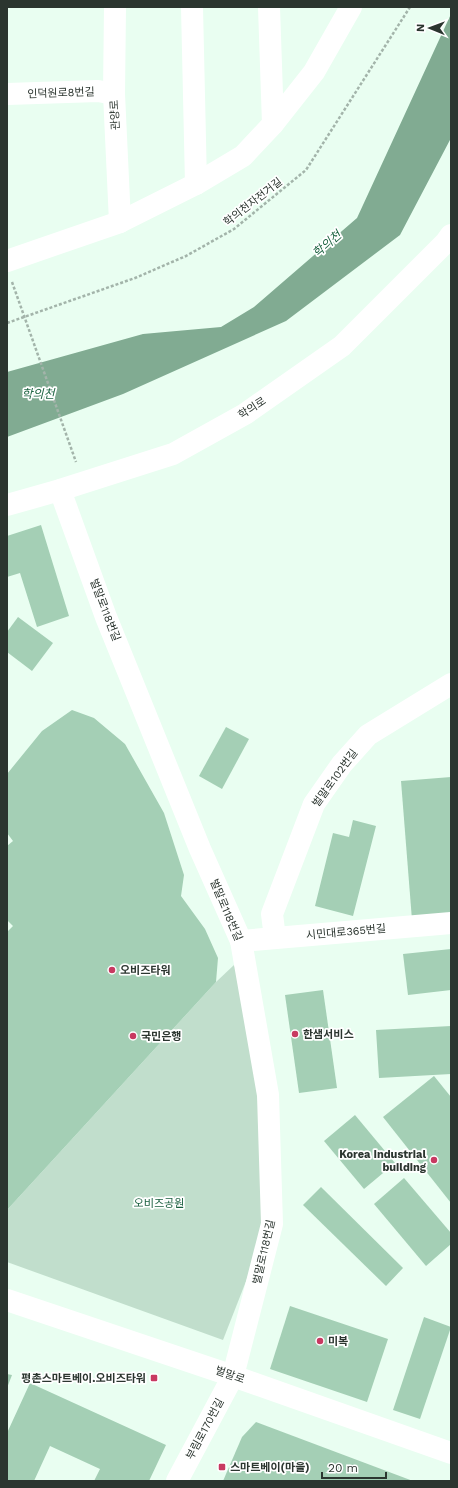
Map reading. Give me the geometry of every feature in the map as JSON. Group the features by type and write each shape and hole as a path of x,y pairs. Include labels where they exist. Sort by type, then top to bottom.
{"street":[{"name":"관양로","path":"115,7 114,94 120,222"},
{"path":"192,7 196,184"},
{"path":"269,7 273,124"},
{"path":"8,268 120,222 196,184 244,156 273,124 314,72 351,7"},
{"name":"인덕원로8번길","path":"7,94 98,91 114,94"},
{"name":"학의로","path":"7,505 60,490 173,454 245,414 342,346 449,241"},
{"name":"벌말로118번길","path":"60,490 115,638 200,849 241,941 268,1095 272,1224 233,1376"},
{"name":"벌말로102번길","path":"275,938 272,914 314,804 342,764 368,735 451,684"},
{"name":"시민대로365번길","path":"241,941 451,923"},
{"name":"벌말로","path":"7,1300 233,1376 451,1453"},
{"name":"부림로170번길","path":"177,1481 233,1376"}],"path":[{"name":"학의천자전거길","path":"7,323 135,278 186,256 234,229 306,170 410,7"},
{"path":"8,268 83,482"}],"green space":[{"name":"오비즈공원","path":"234,965 245,990 269,1196 261,1243 223,1340 7,1262 7,1210 216,982"}],"water":[{"name":"학의천","path":"451,14 451,138 400,235 286,321 123,394 7,437 7,372 143,334 221,327 254,307 357,218"}],"building":[{"path":"41,525 69,616 37,627 20,573 7,577 7,536"},
{"path":"18,617 53,643 32,671 7,652 7,632"},
{"name":"오비즈타워","path":"72,710 94,718 125,744 164,813 184,875 181,896 205,929 218,958 216,982 7,1210 7,932 13,926 7,920 7,846 13,841 7,833 7,774 42,731"},
{"path":"226,727 249,739 222,789 199,776"},
{"path":"451,777 451,917 412,920 401,781"},
{"path":"353,820 376,826 353,916 315,906 333,833 349,837"},
{"path":"451,949 451,990 408,995 403,954"},
{"path":"323,990 337,1088 299,1093 285,995"},
{"path":"451,1026 451,1074 379,1078 376,1030"},
{"name":"Korea Industrial building","path":"434,1076 451,1097 451,1203 383,1117"},
{"path":"355,1115 395,1163 364,1189 324,1141"},
{"path":"404,1178 451,1233 451,1244 426,1266 374,1204"},
{"path":"321,1187 403,1268 386,1286 303,1205"},
{"path":"290,1306 388,1339 367,1402 270,1369"},
{"path":"424,1317 451,1327 420,1419 393,1410"},
{"path":"7,1374 12,1375 7,1388"},
{"path":"30,1383 166,1445 149,1481 94,1481 100,1469 50,1446 34,1481 7,1481 7,1433"},
{"path":"256,1422 413,1481 223,1481 242,1437"}],"place":[{"name":"오비즈타워","path":"112,970"},
{"name":"한샘서비스","path":"295,1034"},
{"name":"국민은행","path":"133,1036"},
{"name":"Korea Industrial building","path":"434,1160"},
{"name":"미복","path":"320,1341"},
{"name":"평촌스마트베이.오비즈타워","path":"154,1378"},
{"name":"스마트베이(마을)","path":"222,1467"}]}
